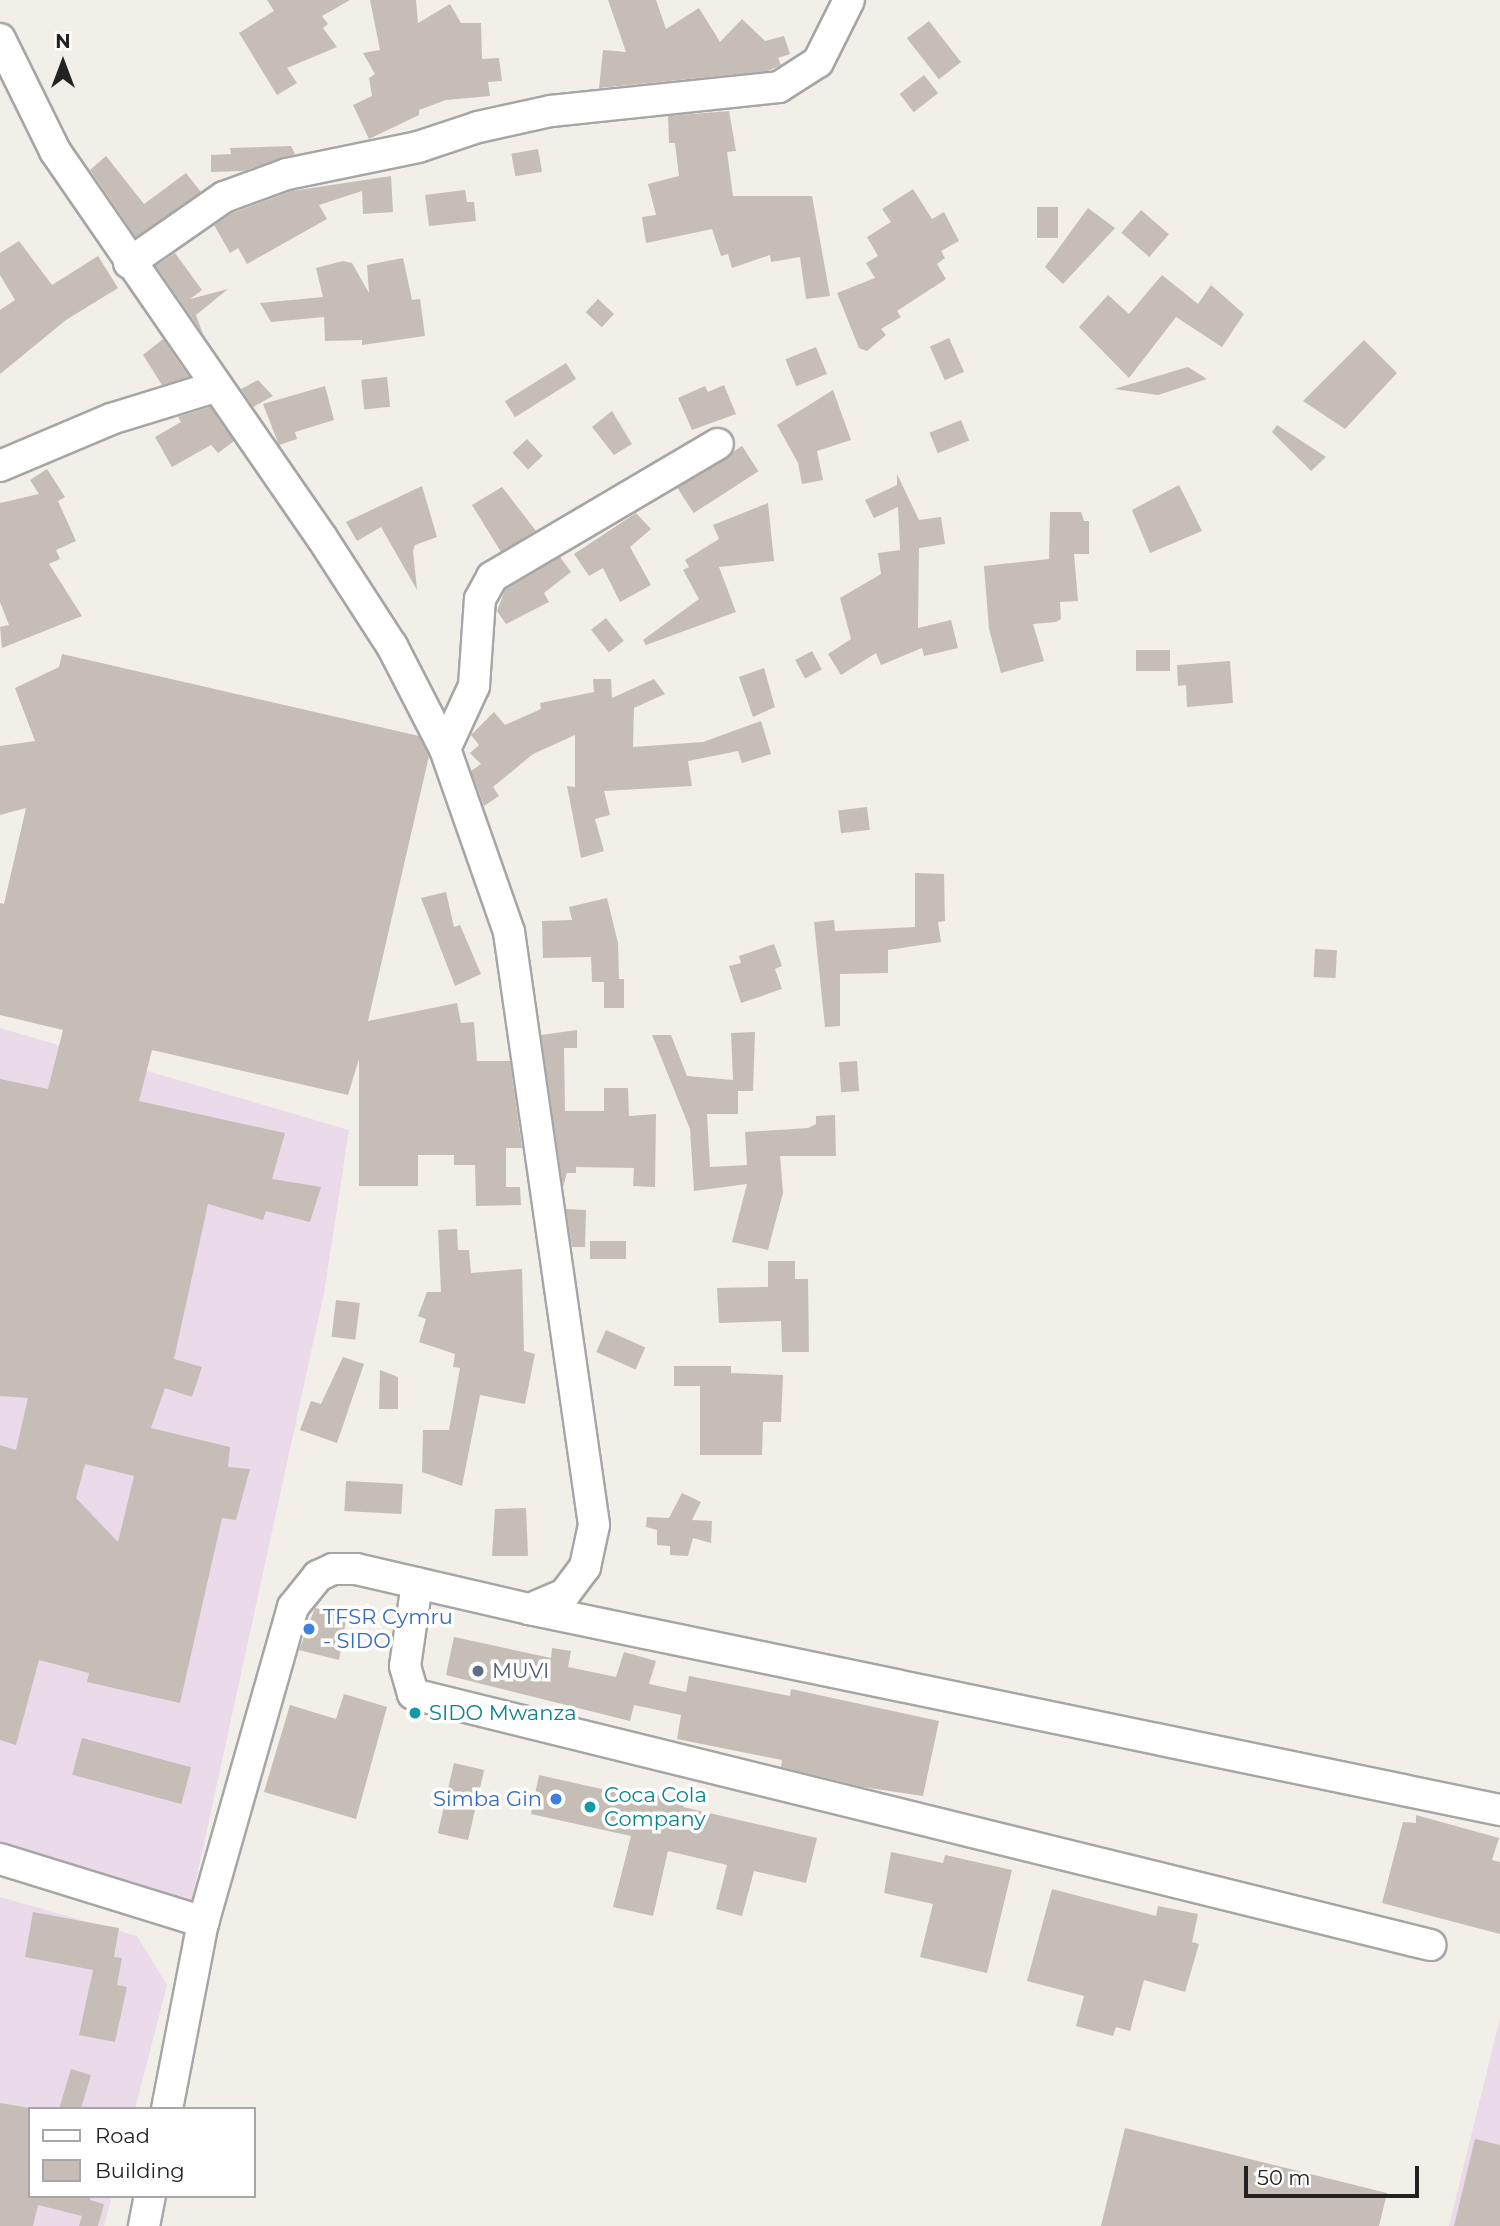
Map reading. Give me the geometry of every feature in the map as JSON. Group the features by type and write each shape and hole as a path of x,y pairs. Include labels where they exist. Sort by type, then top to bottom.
{"street":[{"path":"129,263 224,197 286,174 418,147 478,127 551,111 779,87 818,62 849,0"},
{"path":"0,40 24,96 55,151 392,646 444,749 509,932 594,1525 585,1567 565,1594 529,1609"},
{"path":"0,466 111,419 215,387"},
{"path":"444,749 474,686 480,599 492,577 718,444"},
{"path":"167,2107 203,1922 293,1607 318,1576 333,1569 356,1569 529,1609 1500,1810"},
{"path":"417,1583 405,1666 414,1694 1430,1945"},
{"path":"0,1859 203,1922"},
{"path":"144,2226 150,2198"}],"shaded area":[{"path":"0,1028 349,1130 324,1293 191,1903 0,1841"},
{"path":"0,1897 137,1936 167,1985 136,2107 28,2107 28,2198 111,2198 104,2226 0,2226"},
{"path":"1500,2018 1500,2226 1449,2226"}],"building":[{"path":"267,0 350,0 322,16 328,24 323,28 337,47 287,68 297,83 277,95 239,33 274,11"},
{"path":"370,0 416,0 418,23 450,4 461,23 481,23 482,59 499,58 502,81 488,82 490,96 446,100 419,110 419,115 369,139 353,105 372,96 369,78 375,74 363,53 380,50"},
{"path":"608,0 656,0 666,29 699,8 720,42 742,19 765,41 784,36 790,54 778,58 781,65 768,71 599,88 603,50 626,52"},
{"path":"929,21 961,62 939,79 907,38"},
{"path":"924,75 938,93 914,112 900,94"},
{"path":"729,111 736,151 727,152 733,196 812,196 830,296 806,299 800,257 771,262 770,255 732,268 728,254 721,256 712,229 646,243 642,217 656,215 648,184 679,176 675,143 669,143 668,116"},
{"path":"291,146 295,154 243,171 211,172 211,155 231,154 230,148"},
{"path":"538,149 542,172 515,176 511,154"},
{"path":"106,156 144,204 186,173 201,192 136,237 90,170"},
{"path":"391,176 393,212 363,214 362,191 319,205 327,219 247,264 238,248 230,253 214,225 232,213 292,191"},
{"path":"913,189 932,219 944,212 959,241 941,251 945,258 937,264 946,279 897,311 901,317 881,329 886,335 867,351 859,348 837,293 875,278 866,263 878,256 867,237 891,222 882,209"},
{"path":"465,190 467,202 474,202 476,221 429,226 425,195"},
{"path":"1037,207 1058,207 1058,238 1037,238"},
{"path":"1088,208 1115,228 1063,284 1045,267"},
{"path":"1141,210 1169,234 1149,257 1121,233"},
{"path":"19,241 52,285 98,256 118,288 66,320 0,374 0,310 15,300 0,275 0,253"},
{"path":"175,253 202,290 190,299 228,289 196,315 203,334 156,266"},
{"path":"403,258 412,300 420,299 425,336 362,345 362,340 325,341 324,317 271,322 260,303 323,297 316,268 343,261 352,263 369,293 367,265"},
{"path":"1162,275 1198,304 1211,285 1244,314 1222,347 1176,317 1129,378 1079,327 1108,295 1129,314"},
{"path":"598,299 614,314 602,327 586,312"},
{"path":"949,338 964,372 945,380 930,347"},
{"path":"163,339 189,377 162,385 143,355"},
{"path":"1364,340 1397,373 1345,429 1303,401"},
{"path":"816,347 827,374 796,386 785,359"},
{"path":"566,363 576,379 515,417 505,401"},
{"path":"1188,367 1207,379 1158,395 1114,389"},
{"path":"387,377 390,407 364,410 361,380"},
{"path":"258,380 273,396 253,407 241,389"},
{"path":"724,385 736,414 692,430 678,398 705,386 708,392"},
{"path":"325,386 334,420 295,432 297,439 279,445 263,404"},
{"path":"833,390 851,440 817,451 823,480 802,484 798,463 777,425"},
{"path":"210,407 234,441 218,453 211,445 172,467 155,437 181,422 178,417"},
{"path":"612,411 632,444 614,455 592,427"},
{"path":"961,420 969,440 938,453 929,433"},
{"path":"1277,425 1326,457 1311,471 1272,432"},
{"path":"527,439 543,456 528,469 512,453"},
{"path":"742,446 758,471 694,513 677,488"},
{"path":"47,469 65,497 58,501 76,541 56,550 60,559 49,564 82,616 2,648 0,627 9,625 0,602 0,503 39,494 30,480"},
{"path":"897,474 919,520 941,517 945,544 919,548 918,628 951,620 958,648 924,656 922,648 881,665 876,653 841,675 828,654 851,639 840,598 881,574 878,553 900,550 898,507 874,518 865,500 897,485"},
{"path":"1179,485 1202,531 1150,553 1132,510"},
{"path":"422,486 437,537 415,545 413,551 417,590 381,527 357,541 346,522"},
{"path":"502,487 536,531 501,552 472,505"},
{"path":"768,503 774,561 719,567 736,612 646,645 643,640 699,599 683,570 689,567 685,560 719,539 713,525"},
{"path":"1050,512 1081,512 1084,521 1089,521 1089,554 1074,554 1078,601 1060,602 1061,619 1056,622 1033,624 1044,661 1001,673 989,629 984,566 1049,559"},
{"path":"636,513 651,529 630,547 651,585 620,602 603,568 589,576 574,554"},
{"path":"560,557 571,572 544,593 549,602 506,624 497,611 505,590"},
{"path":"606,618 624,641 609,653 591,630"},
{"path":"1136,650 1170,650 1170,671 1136,671"},
{"path":"812,651 822,670 805,678 795,660"},
{"path":"62,654 419,736 429,756 368,1021 457,1003 461,1023 474,1022 477,1061 510,1061 522,1148 506,1148 506,1187 520,1187 521,1205 476,1206 475,1165 454,1165 454,1155 418,1155 418,1186 359,1186 359,1059 348,1095 152,1050 139,1101 285,1133 272,1179 321,1187 310,1222 266,1211 263,1220 208,1204 174,1359 202,1367 192,1397 165,1388 151,1428 230,1447 228,1467 250,1469 236,1520 222,1518 180,1703 87,1682 89,1673 39,1660 16,1745 0,1740 0,1445 16,1450 28,1398 0,1396 0,1079 48,1089 63,1030 0,1015 0,903 4,904 26,808 0,815 0,746 35,741 15,688 59,667","holes":["85,1464 134,1476 118,1542 76,1498"]},
{"path":"1230,661 1233,703 1187,707 1186,685 1178,686 1177,665"},
{"path":"764,668 775,707 753,717 739,677"},
{"path":"593,679 611,679 612,698 654,679 665,694 634,708 633,747 703,742 761,721 771,754 742,763 738,751 688,761 692,786 604,791 610,815 595,819 604,851 581,858 567,786 575,787 575,735 533,754 493,787 499,796 484,806 471,771 481,764 470,753 479,745 471,735 494,712 505,725 541,709 540,703 594,692"},
{"path":"867,807 870,830 841,833 838,811"},
{"path":"915,873 944,874 945,921 938,922 941,942 888,950 888,973 840,974 840,1026 825,1027 814,922 834,920 835,931 915,927"},
{"path":"446,892 454,927 460,925 481,974 455,986 421,898"},
{"path":"607,898 618,943 619,979 624,979 624,1008 604,1008 604,982 592,982 591,957 543,958 542,921 572,920 569,907"},
{"path":"774,944 782,966 775,969 782,989 741,1003 729,966 741,963 739,956"},
{"path":"1315,949 1337,950 1336,978 1314,977"},
{"path":"577,1030 577,1048 564,1048 565,1111 604,1111 604,1088 628,1088 629,1116 656,1114 655,1187 633,1186 634,1168 576,1167 576,1173 567,1173 563,1187 541,1035"},
{"path":"755,1032 753,1091 738,1091 738,1114 707,1114 710,1167 747,1165 745,1132 808,1128 816,1124 816,1116 835,1115 836,1156 780,1156 783,1193 768,1250 732,1242 747,1184 694,1191 690,1129 652,1035 671,1035 687,1076 733,1080 731,1033"},
{"path":"857,1061 859,1091 841,1092 839,1062"},
{"path":"566,1209 586,1210 585,1247 572,1247"},
{"path":"457,1229 458,1250 469,1250 471,1273 522,1269 524,1351 535,1354 525,1404 480,1395 462,1486 422,1472 423,1430 449,1430 460,1368 453,1367 455,1354 419,1342 426,1319 418,1316 427,1292 441,1292 438,1230"},
{"path":"590,1241 626,1241 626,1259 590,1259"},
{"path":"768,1261 795,1261 795,1279 808,1279 809,1352 782,1352 781,1321 719,1323 717,1288 768,1287"},
{"path":"336,1300 360,1303 355,1340 331,1337"},
{"path":"606,1330 645,1347 636,1369 596,1352"},
{"path":"343,1357 364,1364 337,1443 300,1430 311,1401 321,1404"},
{"path":"674,1366 731,1366 731,1373 783,1375 781,1422 763,1422 762,1455 700,1455 700,1386 674,1386"},
{"path":"380,1370 398,1377 398,1409 379,1409"},
{"path":"346,1481 403,1484 401,1514 344,1511"},
{"path":"682,1493 701,1502 692,1520 712,1521 711,1543 693,1538 688,1556 670,1555 670,1546 657,1545 657,1530 646,1527 647,1517 669,1518"},
{"path":"526,1508 528,1556 492,1556 495,1509"},
{"path":"315,1608 347,1615 339,1660 299,1650"},
{"path":"454,1637 551,1658 552,1648 571,1651 568,1667 616,1677 624,1652 656,1661 649,1684 686,1692 689,1676 790,1696 791,1689 939,1721 923,1796 863,1787 781,1767 782,1760 677,1739 681,1715 634,1705 630,1721 446,1675"},
{"path":"344,1694 387,1707 356,1819 264,1792 290,1705 336,1719"},
{"path":"82,1738 191,1767 181,1804 72,1775"},
{"path":"454,1763 484,1770 468,1840 438,1833"},
{"path":"539,1775 655,1801 657,1795 684,1803 683,1807 817,1838 806,1883 754,1871 742,1916 716,1909 727,1865 668,1851 653,1916 613,1907 631,1836 531,1814"},
{"path":"1416,1815 1499,1838 1492,1860 1500,1862 1500,1934 1382,1903 1403,1822 1416,1823"},
{"path":"891,1852 943,1863 945,1855 1012,1870 987,1973 920,1957 933,1904 884,1893"},
{"path":"1052,1889 1156,1916 1158,1906 1198,1914 1192,1942 1199,1944 1185,1992 1144,1980 1130,2031 1116,2027 1113,2036 1076,2026 1084,1996 1027,1981"},
{"path":"33,1912 119,1928 114,1957 122,1958 117,1985 127,1987 115,2042 79,2035 93,1970 25,1957"},
{"path":"71,2069 91,2075 82,2107 60,2107"},
{"path":"0,2103 28,2108 28,2198 90,2198 104,2204 98,2226 79,2226 82,2216 38,2205 33,2226 0,2226"},
{"path":"1125,2128 1387,2193 1379,2226 1101,2226"},
{"path":"1475,2139 1500,2145 1500,2226 1454,2226"}],"place":[{"name":"TFSR Cymru - SIDO","path":"309,1629"},
{"name":"MUVI","path":"478,1671"},
{"name":"SIDO Mwanza","path":"415,1713"},
{"name":"Simba Gin","path":"556,1799"},
{"name":"Coca Cola Company","path":"590,1807"}]}
